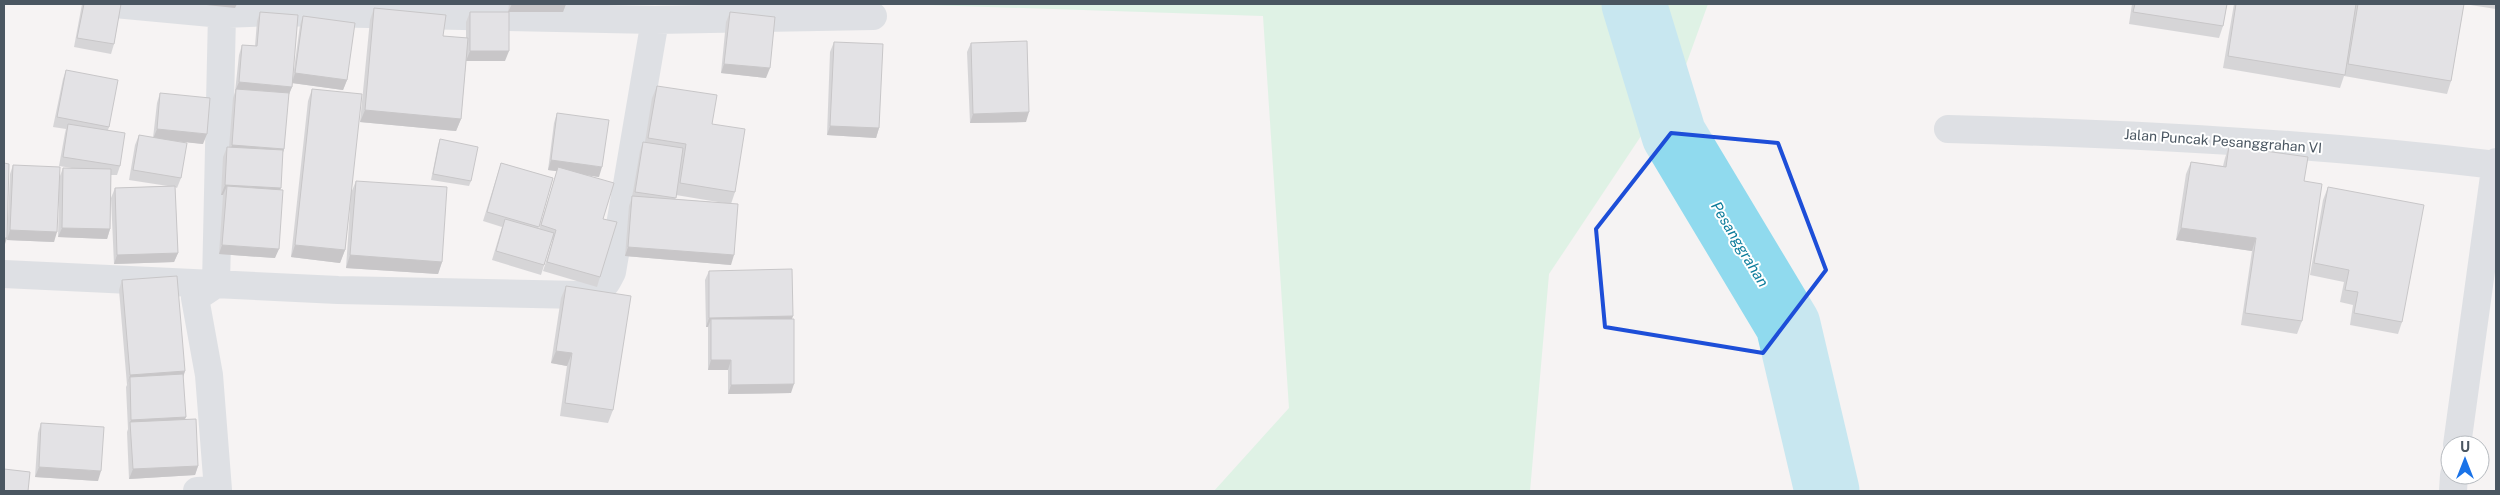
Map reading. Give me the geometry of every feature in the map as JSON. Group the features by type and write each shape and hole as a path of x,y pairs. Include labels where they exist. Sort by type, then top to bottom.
{"street":[{"path":"115,4 222,14 275,8 655,20 873,16"},
{"path":"216,284 222,14"},
{"path":"4,274 348,290 581,295 598,293 606,284 612,272 655,20"},
{"name":"Jalan Puncak Pesanggrahan VI","path":"1948,128 2172,136 2380,152 2496,164"},
{"path":"2458,435 2496,164"},
{"path":"197,491 218,490 209,375 195,298 216,284"}],"highlighted area":[{"path":"1671,133 1778,143 1826,270 1763,353 1605,327 1596,229"}],"green space":[{"path":"899,4 1708,4 1683,73 1549,274 1530,491 1214,491 1289,408 1263,16"}],"building":[{"path":"84,4 121,4 114,44 77,38"},
{"path":"2135,4 2227,4 2223,26 2133,12"},
{"path":"2236,4 2356,4 2345,75 2228,56"},
{"path":"2358,4 2464,4 2451,81 2348,64"},
{"path":"374,8 446,15 443,36 468,38 461,119 365,110"},
{"path":"260,12 298,15 292,87 239,82 242,45 257,46"},
{"path":"470,12 509,12 509,51 470,51"},
{"path":"730,12 775,17 770,68 724,64"},
{"path":"303,16 355,23 347,80 295,73"},
{"path":"1027,41 1029,112 973,114 971,43"},
{"path":"834,42 883,44 879,128 830,126"},
{"path":"66,70 118,80 109,127 57,117"},
{"path":"657,86 717,95 712,124 745,129 735,192 680,183 686,144 648,138"},
{"path":"236,89 289,93 284,149 232,145"},
{"path":"312,89 362,94 345,250 295,245"},
{"path":"160,93 210,98 207,134 157,129"},
{"path":"557,113 609,120 602,167 551,160"},
{"path":"68,124 125,133 120,166 63,157"},
{"path":"139,135 187,143 181,178 133,170"},
{"path":"440,139 478,147 471,181 433,174"},
{"path":"643,142 683,148 676,198 635,192"},
{"path":"2229,146 2308,157 2304,181 2322,184 2302,321 2245,313 2256,238 2181,228 2191,162 2226,167"},
{"path":"227,147 283,150 281,188 225,185"},
{"path":"4,163 9,164 7,238 4,238"},
{"path":"501,163 553,178 539,227 487,212"},
{"path":"13,165 60,167 57,232 10,230"},
{"path":"558,167 614,183 603,219 617,222 600,277 547,262 556,230 541,225"},
{"path":"63,168 111,169 110,229 62,228"},
{"path":"356,181 447,187 442,262 350,255"},
{"path":"175,186 178,253 117,255 115,188"},
{"path":"227,186 283,190 279,249 222,245"},
{"path":"2328,187 2424,205 2402,322 2354,313 2358,292 2345,290 2349,270 2314,263"},
{"path":"632,196 738,204 734,255 628,247"},
{"path":"505,219 554,233 544,265 496,251"},
{"path":"792,269 793,316 709,318 709,271"},
{"path":"177,276 185,371 130,375 122,280"},
{"path":"566,286 631,296 613,410 565,403 572,353 556,351"},
{"path":"711,319 794,319 794,384 731,385 731,360 711,360"},
{"path":"183,374 186,417 131,420 130,377"},
{"path":"196,419 198,466 133,469 130,422"},
{"path":"41,423 104,427 101,471 39,467"},
{"path":"4,469 30,472 28,491 4,491"}],"waterway":[{"name":"Pesanggrahan","path":"1634,4 1674,135 1788,325 1827,491"}]}
